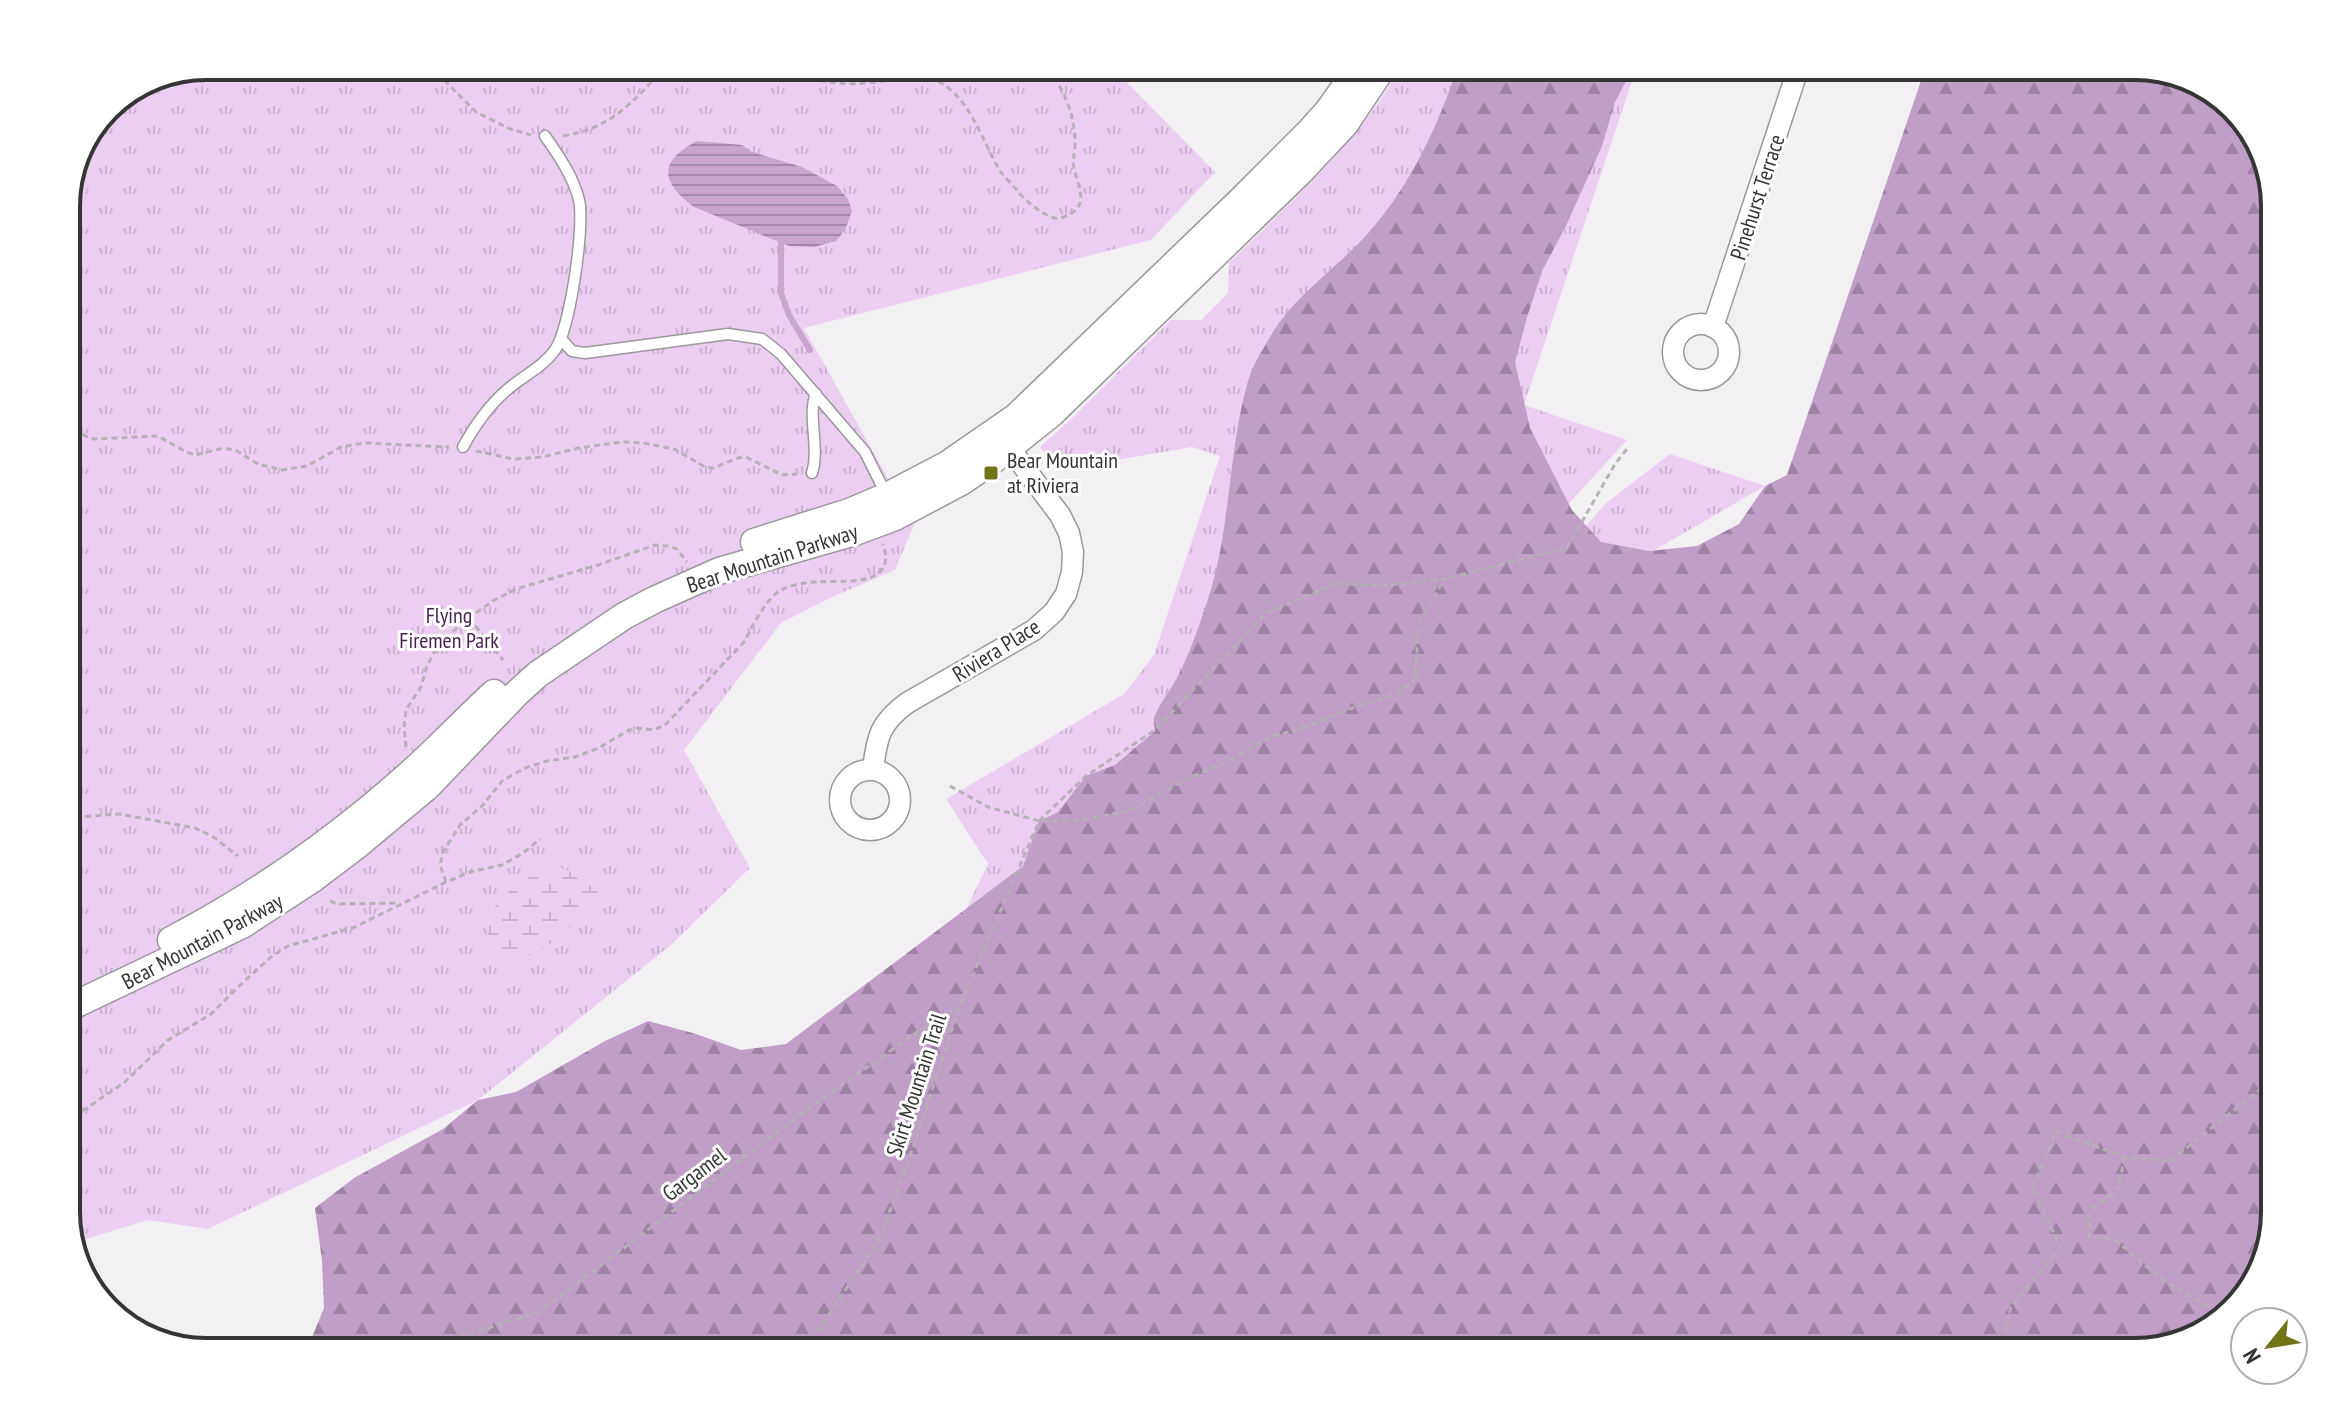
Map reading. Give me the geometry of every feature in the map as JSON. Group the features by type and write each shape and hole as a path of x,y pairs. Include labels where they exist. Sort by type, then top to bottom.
{"street":[{"name":"Bear Mountain Parkway","path":"80,1002 242,925 314,878 428,786 538,674 624,616 719,571 855,532 895,517 961,482 1004,440 1032,402 1290,151 1328,111 1350,80"},
{"name":"Bear Mountain Parkway","path":"80,986 200,925 272,881 390,791 530,661 616,603 690,566 887,496 1051,414 1308,164 1345,124 1375,80"},
{"name":"Pinehurst Terrace","path":"1713,327 1794,80"},
{"name":"Riviera Place","path":"873,769 881,729 891,714 1034,630 1054,612 1066,594 1073,552 1069,533 1060,515 1004,440"}],"lane":[{"path":"463,447 490,406 546,360 561,339 567,322 581,220 580,202 563,161 545,136"},
{"path":"561,339 572,351 585,353 728,334 762,339 781,354 865,452 887,496"},
{"path":"812,473 816,449 812,403 816,394"}],"path":[{"path":"444,80 476,112 510,129 545,136 577,133 609,120 631,105 653,80"},
{"path":"812,80 865,84 892,80"},
{"path":"932,80 954,93 964,105 1002,174 1033,207 1055,218 1063,217 1077,208 1081,193 1074,170 1073,122 1063,88 1057,80"},
{"path":"80,433 94,439 158,436 195,455 224,448 237,451 258,464 282,470 307,466 341,447 364,443 463,447 514,459 622,442 674,449 705,467 713,468 746,457 782,475 812,473"},
{"path":"1039,821 1086,776 1155,730 1266,613 1338,583 1377,586 1444,579 1567,548 1615,464 1627,449"},
{"path":"446,882 440,865 443,852 460,825 483,805 502,781 525,768 575,757 599,748 627,731 638,728 654,730 665,725 745,641 752,623 764,611 772,596 781,589 815,582 855,582 880,572 886,566 887,556 882,540"},
{"path":"407,751 404,727 406,710 421,687 433,654 445,638 469,618 516,589 655,545 677,549 690,566"},
{"path":"950,786 988,807 1039,821 1076,821 1131,810 1270,737 1399,693 1415,679 1419,623 1444,579"},
{"path":"469,618 503,660"},
{"path":"445,638 458,646 477,628"},
{"path":"468,637 478,650"},
{"path":"80,817 119,814 195,828 212,836 238,856"},
{"name":"Skirt Mountain Trail","path":"817,1338 818,1331 880,1238 959,1008 1039,821"},
{"path":"80,1113 125,1082 168,1040 211,1014 271,957 288,946 355,927 446,882 515,859 540,839"},
{"path":"330,901 337,904 402,903"},
{"name":"Gargamel","path":"459,1338 539,1312 812,1106 917,1032 959,1008"},
{"path":"2004,1338 2011,1306 2060,1248 2032,1189 2056,1132 2125,1157 2170,1161 2261,1089"},
{"path":"2125,1157 2117,1191 2090,1210 2089,1236 2114,1239 2163,1280 2215,1310"}],"green space":[{"name":"Flying Firemen Park","path":"206,80 1125,80 1215,172 1151,240 804,328 914,525 895,570 781,623 684,750 750,868 672,944 478,1100 208,1229 148,1220 83,1240 80,1220 80,198 84,173 106,129 123,111 143,97 165,87"},
{"path":"1392,80 1632,80 1524,405 1627,440 1551,523 941,961 988,864 946,799 1124,694 1154,655 1220,456 1192,447 1058,470 1040,447 1171,320 1201,320 1228,293 1229,263 1300,194 1365,121"},
{"path":"1453,80 1627,80 1615,102 1602,146 1543,269 1515,362 1530,428 1572,510 1601,542 1649,551 1697,546 1739,524 1765,486 1787,475 1921,80 2152,81 2168,84 2198,97 2235,129 2254,165 2261,198 2261,1212 2257,1245 2251,1260 2235,1289 2224,1301 2212,1312 2183,1328 2168,1334 2135,1338 312,1338 324,1308 315,1208 354,1178 443,1129 478,1100 516,1092 605,1041 648,1021 741,1050 786,1044 1023,866 1039,821 1058,812 1086,776 1115,765 1155,731 1155,714 1187,657 1216,570 1241,408 1252,370 1291,308 1358,244 1385,213 1411,174"},
{"path":"1670,454 1765,486 1598,583 1570,544 1605,504"},
{"path":"548,866 565,869 597,890 601,894 597,905 548,945 523,959 506,960 488,940 492,912 512,889"}],"shaded area":[{"path":"697,141 742,145 752,152 802,167 837,186 848,199 852,211 845,230 836,241 814,247 789,246 694,207 674,189 668,172 676,156"}],"waterway":[{"path":"781,243 781,293 789,315 810,350"}],"place":[{"name":"Bear Mountain at Riviera","path":"991,473"}]}
